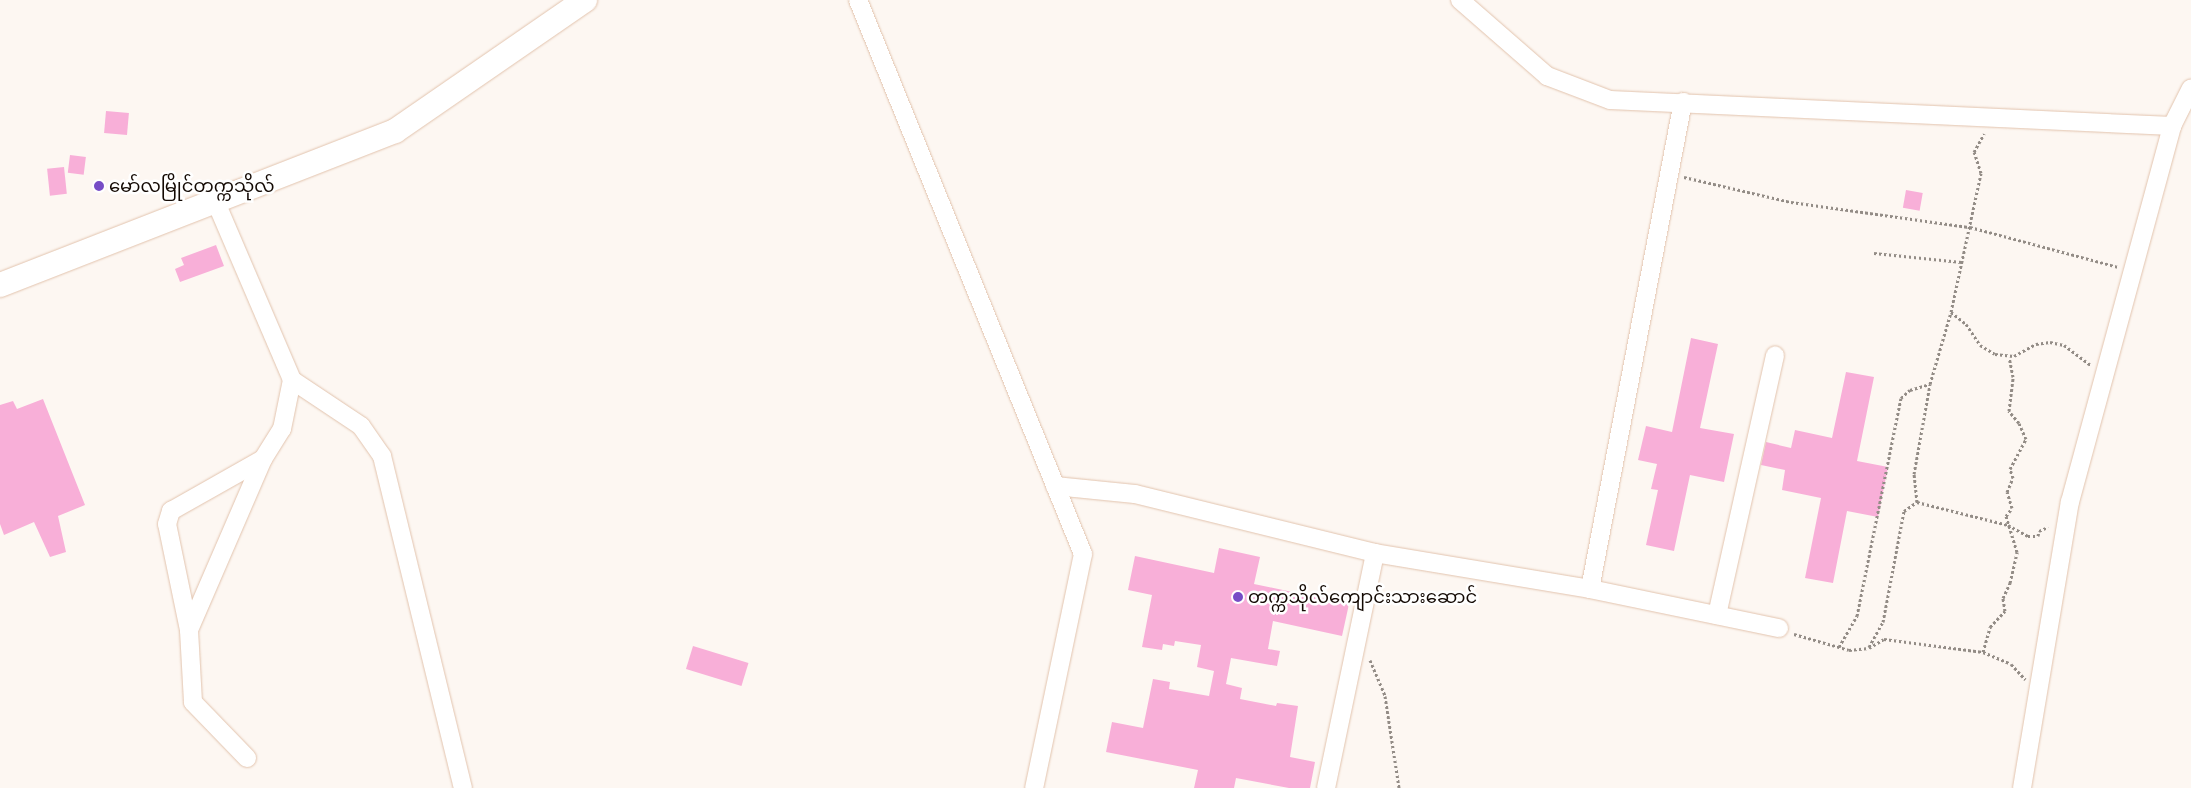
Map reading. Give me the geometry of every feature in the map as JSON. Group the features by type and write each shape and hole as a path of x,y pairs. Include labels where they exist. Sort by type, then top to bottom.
{"main road":[{"path":"0,285 395,130 585,0"}],"street":[{"path":"858,0 1083,554 1034,788"},
{"path":"1460,0 1547,76 1610,100 2172,126"},
{"path":"2022,788 2070,502 2172,126 2191,88"},
{"path":"1590,589 1683,102"},
{"path":"215,200 292,380 361,426 382,456 463,788"},
{"path":"1717,615 1775,355"},
{"path":"189,630 263,459 282,430 292,380"},
{"path":"246,758 193,702 189,630 167,524 171,511 263,459"},
{"path":"1055,486 1134,494 1375,553 1590,589 1779,628"},
{"path":"1326,788 1357,631 1375,553"}],"path":[{"path":"1917,502 1914,474 1930,384 1950,312 1982,173 1974,152 1987,130 1988,117"},
{"path":"1669,173 1791,202 1970,227 2059,253 2133,271"},
{"path":"1874,253 1962,262"},
{"path":"1950,312 1966,324 1980,345 1995,354 2009,357 2036,344 2050,342 2064,345 2080,355 2087,364 2105,371"},
{"path":"1983,652 1990,627 2004,611 2003,598 2015,566 2017,552 2006,516 2012,508 2008,492 2013,478 2010,469 2026,438 2020,423 2008,411 2013,377 2009,357"},
{"path":"1839,647 1857,616 1900,398 1910,390 1930,384"},
{"path":"1869,648 1883,622 1904,511 1917,502 2008,526 2028,536 2038,536 2047,525 2054,535 2064,534"},
{"path":"1779,628 1849,650 1869,648 1884,639 1983,652 2012,664 2021,678 2040,682"},
{"path":"1357,631 1385,696 1399,788"}],"building":[{"path":"106,111 129,113 127,135 104,133"},
{"path":"70,155 86,157 84,175 68,173"},
{"path":"64,167 67,194 50,196 47,169"},
{"path":"1906,190 1923,193 1920,211 1903,208"},
{"path":"216,245 224,266 180,282 175,269 184,265 181,258"},
{"path":"1691,338 1718,344 1700,428 1734,434 1724,482 1690,475 1674,551 1646,545 1658,490 1651,489 1657,464 1638,460 1646,426 1672,432"},
{"path":"1846,372 1874,377 1857,461 1888,467 1878,517 1847,511 1833,583 1805,578 1821,498 1782,490 1785,470 1761,465 1766,442 1791,448 1795,430 1832,438"},
{"path":"43,399 85,505 58,516 66,552 50,557 34,522 4,535 0,524 0,405 13,401 17,409"},
{"path":"1219,548 1260,557 1254,584 1349,604 1342,636 1273,621 1268,649 1280,651 1277,666 1231,658 1226,684 1242,688 1240,699 1276,706 1277,703 1298,706 1290,757 1315,762 1310,788 1289,788 1236,778 1234,788 1194,788 1198,770 1106,752 1112,722 1143,728 1153,679 1170,682 1169,689 1209,696 1214,671 1197,667 1201,645 1175,641 1174,646 1163,644 1162,650 1142,647 1152,595 1128,590 1135,556 1214,573"},
{"path":"693,646 748,663 741,686 686,669"}],"place":[{"name":"မော်လမြိုင်တက္ကသိုလ်","path":"99,186"},
{"name":"တက္ကသိုလ်ကျောင်းသားဆောင်","path":"1238,597"}]}
